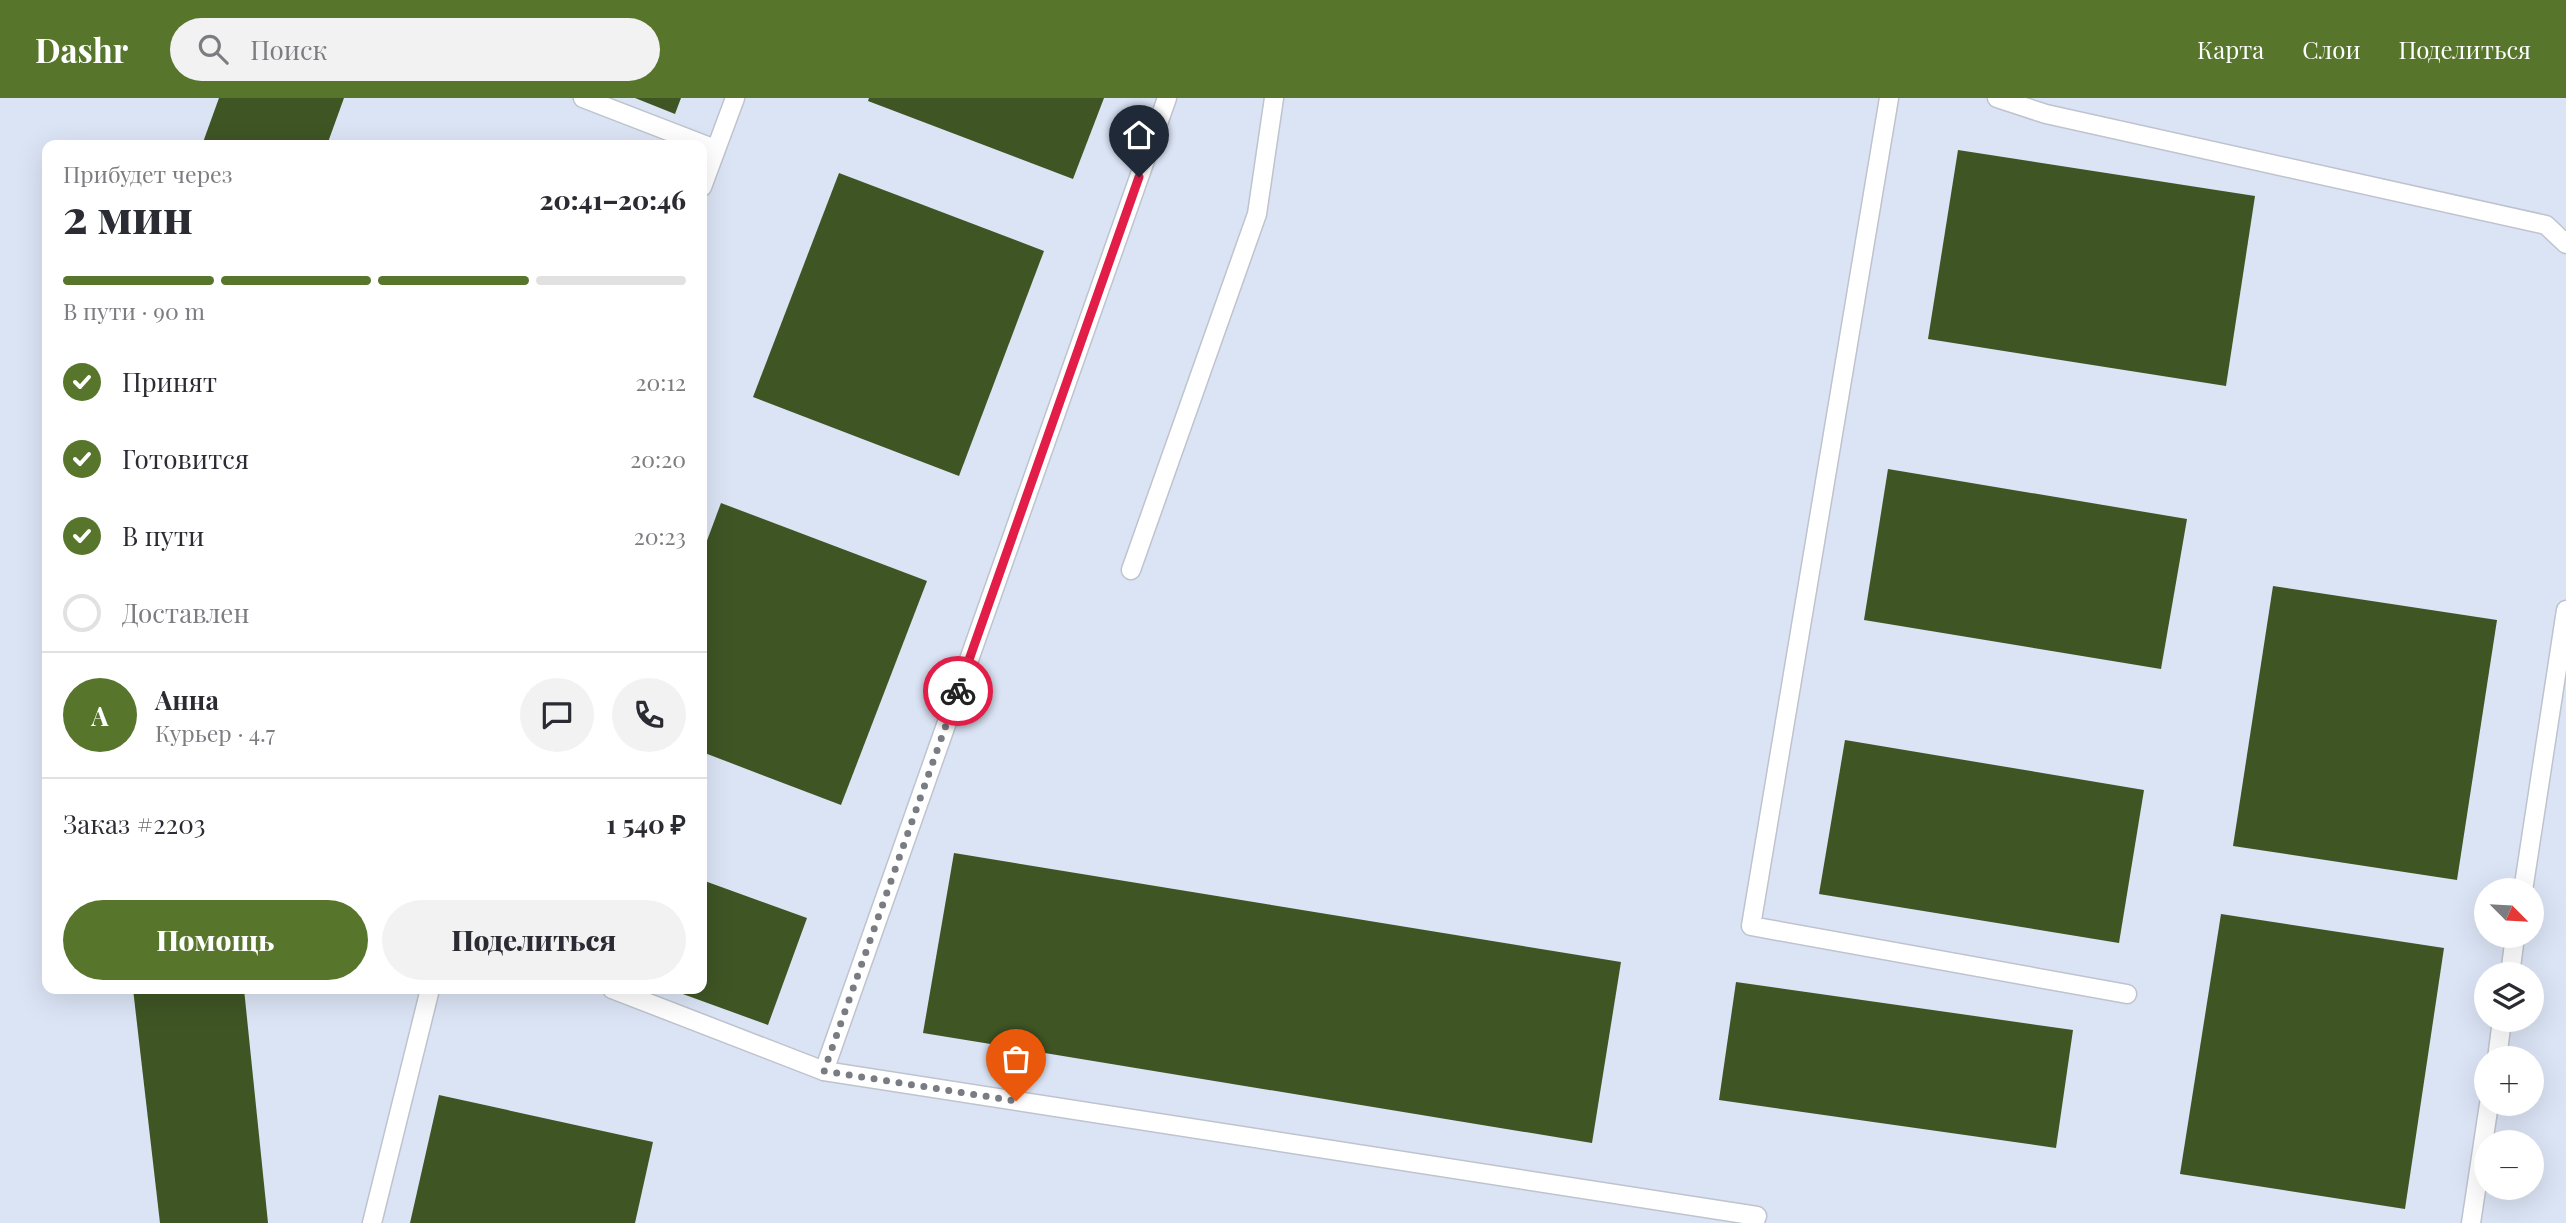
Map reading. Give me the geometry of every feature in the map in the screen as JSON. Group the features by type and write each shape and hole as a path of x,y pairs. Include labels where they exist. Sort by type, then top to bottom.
{"lane":[{"path":"583,98 692,140"},
{"path":"707,172 735,98"},
{"path":"824,1071 1167,98"},
{"path":"1131,570 1257,214 1274,98"},
{"path":"1889,98 1751,926 2127,994"},
{"path":"1997,98 2046,114 2546,225 2566,244"},
{"path":"707,146 715,149"},
{"path":"2524,878 2566,610"},
{"path":"372,1223 429,994"},
{"path":"624,994 824,1071 1757,1216 1754,1223"},
{"path":"2471,1223 2488,1116"}],"shaded area":[{"path":"0,98 2566,98 2566,1223 0,1223"}],"building":[{"path":"219,98 344,98 329,140 204,140"},
{"path":"635,98 681,98 675,114"},
{"path":"869,98 1104,98 1073,179 868,101"},
{"path":"1958,150 2255,196 2226,386 1928,339"},
{"path":"839,173 1044,251 959,476 753,397"},
{"path":"1888,469 2187,519 2161,669 1864,620"},
{"path":"721,503 927,581 841,805 707,754 707,541"},
{"path":"2273,586 2497,620 2457,880 2233,846"},
{"path":"1845,740 2144,790 2119,943 1819,894"},
{"path":"954,853 1621,962 1592,1143 923,1033"},
{"path":"707,882 807,918 768,1025 683,994 707,994"},
{"path":"2221,914 2444,948 2405,1209 2180,1174"},
{"path":"1736,982 2073,1030 2056,1148 1719,1100"},
{"path":"134,994 245,994 268,1223 160,1223"},
{"path":"439,1095 653,1142 635,1223 410,1223"}],"way so far":[{"path":"958,691 824,1071 1016,1101"}],"route":[{"path":"958,691 1139,177"}]}
